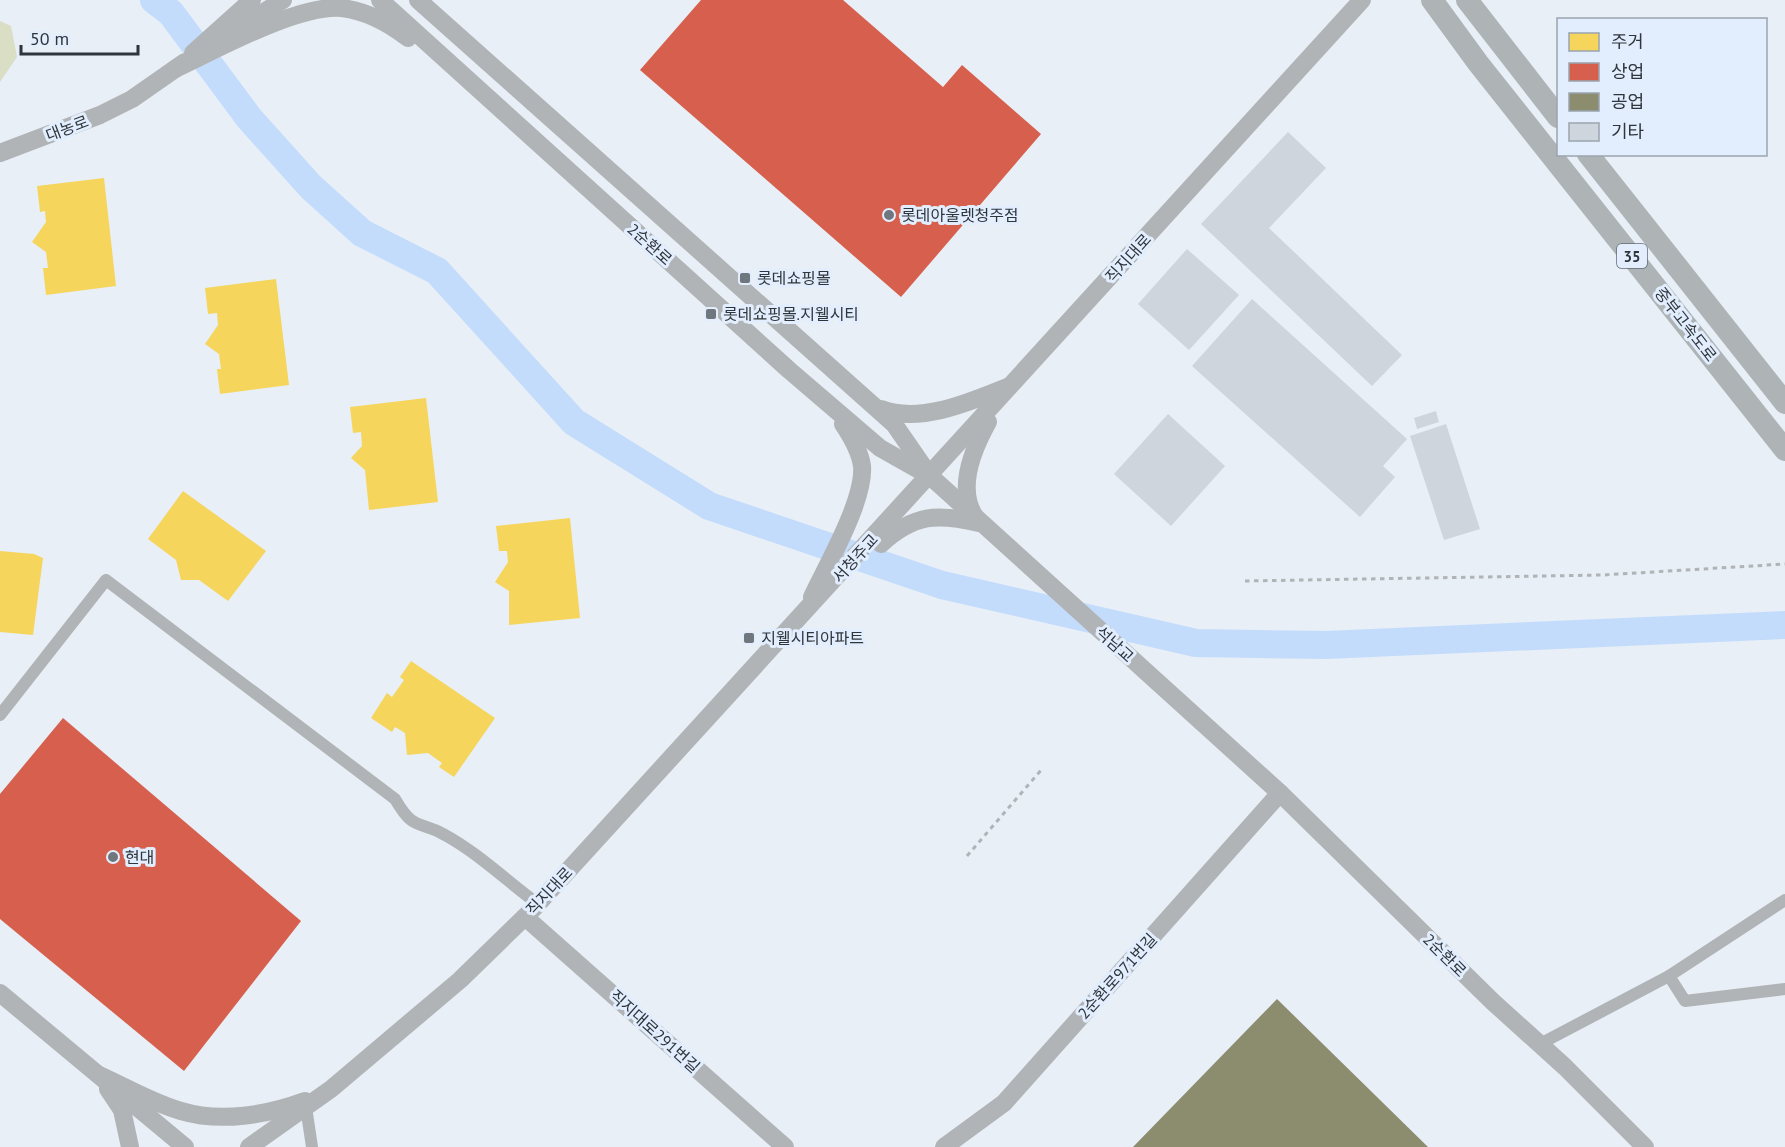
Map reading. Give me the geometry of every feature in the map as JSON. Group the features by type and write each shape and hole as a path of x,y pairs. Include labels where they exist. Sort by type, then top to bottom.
{"highway":[{"name":"중부고속도로","path":"1432,0 1478,63 1785,450"},
{"path":"1467,0 1557,116"},
{"name":"중부고속도로","path":"1590,156 1785,403"}],"street":[{"path":"175,69 259,10 283,0"},
{"name":"2순환로","path":"380,0 834,409 880,448 930,476"},
{"name":"2순환로","path":"418,0 894,424 930,476 982,524"},
{"path":"433,0 451,30"},
{"name":"직지대로","path":"895,523 930,476 1362,0"},
{"path":"175,69 259,10 342,8 368,15 400,32 484,96"},
{"name":"대농로","path":"0,153 100,115 132,99 175,69"},
{"path":"873,406 902,415 974,401 1012,386"},
{"path":"982,524 973,514 966,497 969,472 982,432 1012,386"},
{"path":"814,603 825,568 860,493 862,466 854,441 834,409"},
{"path":"895,523 928,517 960,518 982,524"},
{"name":"서청주교","path":"814,603 895,523"},
{"name":"석남교","path":"982,524 1245,763"},
{"path":"0,714 106,580 395,799 408,818 418,826 445,835 531,910"},
{"name":"직지대로","path":"249,1147 331,1089 460,981 531,910 814,603"},
{"name":"2순환로","path":"1245,763 1280,793 1645,1147"},
{"name":"2순환로971번길","path":"944,1147 1004,1103 1280,793"},
{"path":"1540,1044 1669,976 1785,900"},
{"name":"직지대로291번길","path":"531,910 785,1147"},
{"path":"1669,976 1685,1000 1785,989"},
{"path":"0,993 185,1147"},
{"path":"99,1075 183,1112 223,1117 260,1114 297,1104 331,1089"},
{"path":"99,1075 122,1110 130,1147"},
{"path":"306,1107 312,1147"}],"path":[{"path":"1245,581 1614,574 1785,564"},
{"path":"967,856 1042,769"}],"green space":[{"path":"0,21 11,26 17,57 0,82"}],"building: 주거":[{"path":"104,178 116,286 46,295 43,268 48,268 46,252 32,242 46,222 45,211 40,212 37,186"},
{"path":"276,279 289,385 220,394 217,369 221,369 219,354 205,344 218,325 217,313 208,314 205,288"},
{"path":"426,398 438,502 369,510 365,470 351,458 362,446 361,432 353,433 350,407"},
{"path":"183,491 266,551 228,601 199,580 181,580 176,560 148,539"},
{"path":"570,518 580,618 509,625 509,591 495,582 508,562 507,551 499,551 496,526"},
{"path":"0,551 34,554 43,558 33,635 0,632"},
{"path":"411,661 495,718 454,777 439,767 442,763 428,753 407,755 405,733 395,727 392,732 371,718 387,693 392,697 404,680 400,677"}],"building: 상업":[{"name":"롯데아울렛청주점","path":"701,0 843,0 943,87 962,65 1041,134 901,297 640,70"},
{"name":"현대","path":"63,718 301,921 184,1071 0,919 0,794"}],"building: 공업":[{"path":"1277,999 1428,1147 1133,1147"}],"building: 기타":[{"path":"1288,132 1326,168 1269,228 1402,355 1372,386 1201,224"},
{"path":"1187,249 1239,295 1189,350 1138,304"},
{"path":"1252,299 1407,439 1383,466 1395,477 1360,517 1192,366"},
{"path":"1436,411 1439,422 1417,429 1414,418"},
{"path":"1168,414 1225,466 1171,526 1114,474"},
{"path":"1446,424 1480,529 1444,540 1410,436"}],"waterway":[{"path":"154,0 171,13 249,118 311,187 362,233 437,271 574,422 709,506 942,585 1196,643 1326,645 1785,625"}],"place":[{"name":"롯데아울렛청주점","path":"889,215"},
{"name":"롯데쇼핑몰","path":"745,278"},
{"name":"롯데쇼핑몰.지웰시티","path":"711,314"},
{"name":"지웰시티아파트","path":"749,638"},
{"name":"현대","path":"113,857"}]}
